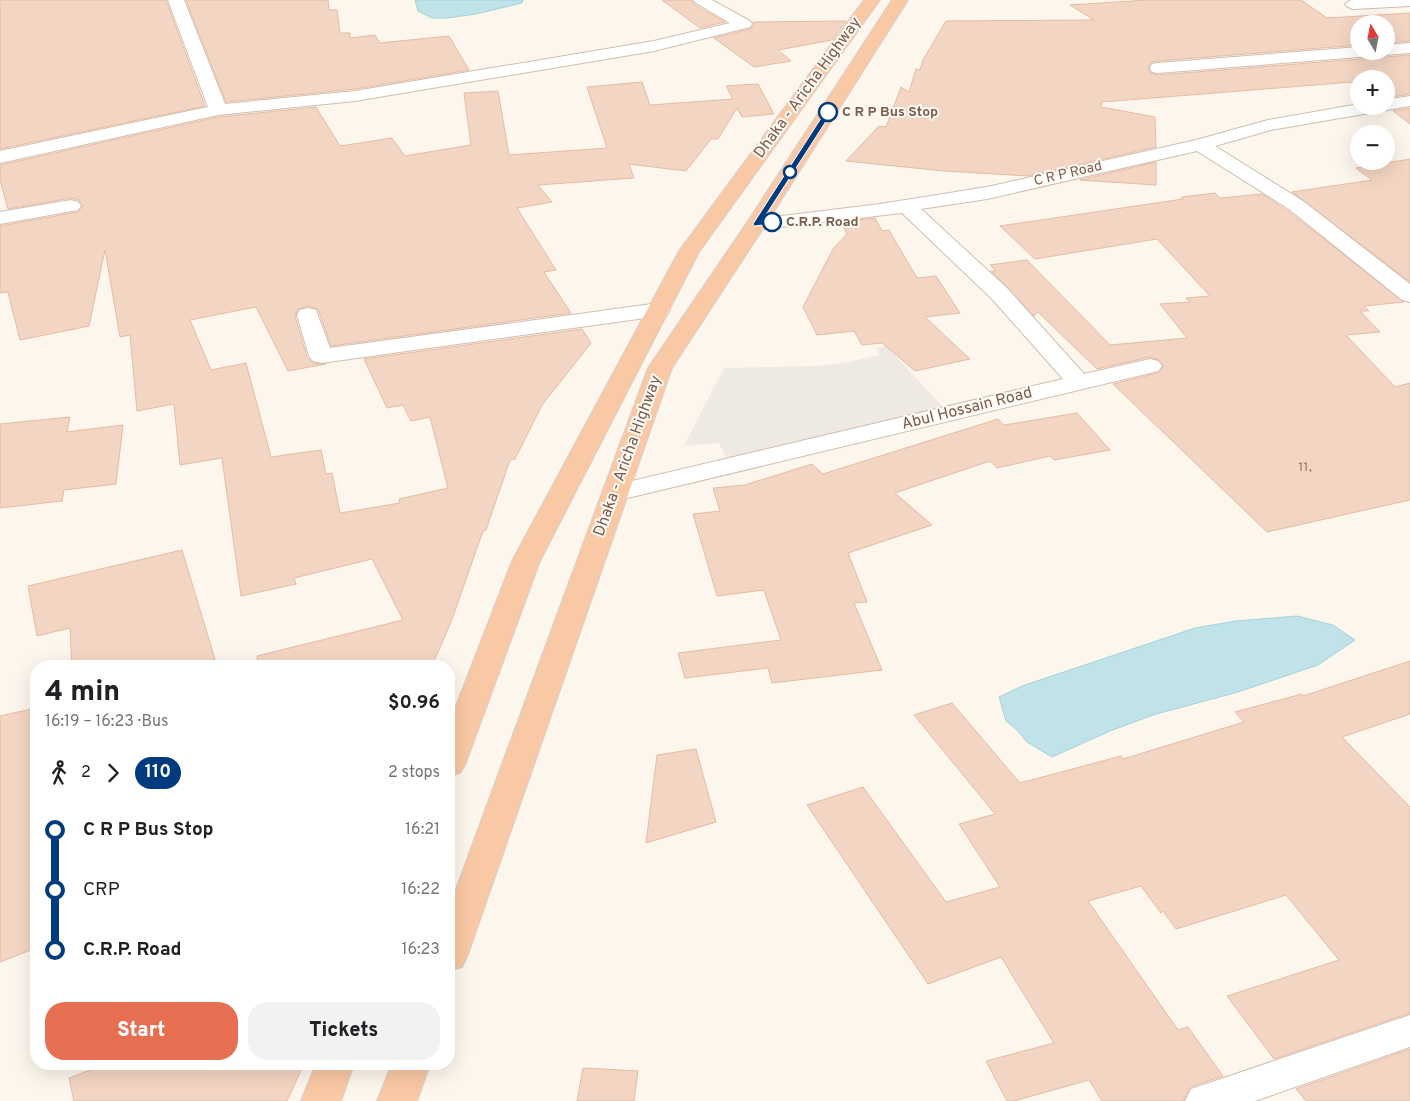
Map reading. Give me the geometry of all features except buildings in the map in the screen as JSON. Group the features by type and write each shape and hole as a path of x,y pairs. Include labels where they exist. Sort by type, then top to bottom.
{"highway":[{"name":"Dhaka - Aricha Highway","path":"455,749 526,561 690,251 872,0"},
{"name":"Dhaka - Aricha Highway","path":"455,941 660,368 756,224 900,0"},
{"path":"321,1101 333,1070"},
{"path":"397,1101 409,1070"}],"street":[{"path":"176,0 218,110"},
{"path":"0,157 218,110 375,93 654,46 744,24 702,0"},
{"path":"1353,4 1410,1"},
{"path":"1395,49 1410,48"},
{"path":"1158,68 1350,53"},
{"path":"1395,104 1410,101"},
{"name":"C R P Road","path":"756,224 905,206 987,193 1200,145 1268,126 1350,111"},
{"path":"1200,145 1296,205 1410,295"},
{"path":"0,218 71,206"},
{"path":"905,206 1000,294 1078,382"},
{"path":"308,315 321,356 659,310"},
{"name":"Abul Hossain Road","path":"615,493 1150,366"},
{"path":"1205,1101 1410,1031"}],"shaded area":[{"path":"886,346 945,409 728,462 719,443 684,446 724,368 818,366 849,362 879,355 877,348"}],"water":[{"path":"415,0 523,0 522,3 476,14 432,18 418,11"},
{"path":"1297,616 1333,625 1355,640 1318,665 1238,692 1153,715 1110,731 1052,757 1027,742 1006,721 999,697 1022,686 1195,628 1236,621"}],"bus line":[{"name":"110","path":"772,222 756,224 828,112"}],"place":[{"name":"C R P Bus Stop","path":"828,112"},
{"name":"C.R.P. Road","path":"772,222"}]}
